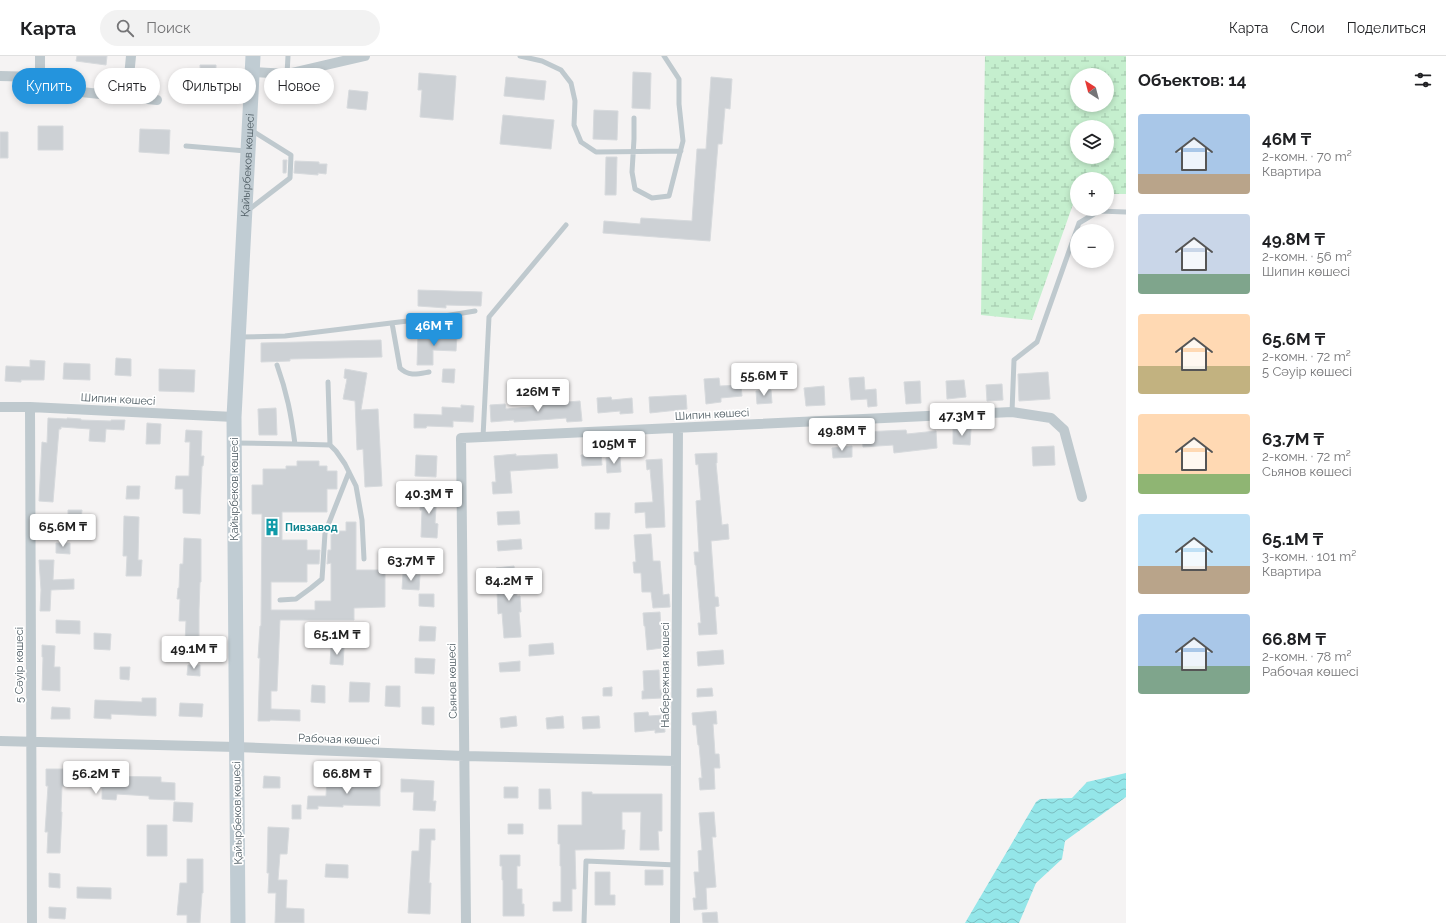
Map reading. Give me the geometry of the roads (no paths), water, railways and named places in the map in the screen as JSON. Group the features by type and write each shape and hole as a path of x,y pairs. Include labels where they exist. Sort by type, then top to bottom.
{"main road":[{"name":"Қайырбеков көшесі","path":"253,68 254,56"},
{"name":"Қайырбеков көшесі","path":"238,923 234,418 251,104"}],"street":[{"path":"40,56 40,68"},
{"path":"130,68 131,56"},
{"path":"313,68 365,56"},
{"path":"0,76 12,76"},
{"name":"Шипин көшесі","path":"0,407 30,407 234,418"},
{"name":"5 Сәуір көшесі","path":"30,407 32,923"},
{"name":"Шипин көшесі","path":"461,438 1012,412 1051,418 1064,430 1082,497"},
{"name":"Набережная көшесі","path":"675,923 678,428"},
{"name":"Сьянов көшесі","path":"461,438 466,923"},
{"name":"Рабочая көшесі","path":"0,740 464,756 676,761"}],"lane":[{"path":"287,68 288,56"},
{"path":"520,56 542,60 561,70 571,84 575,101 574,125 581,142 596,152 681,151"},
{"path":"634,118 632,172 635,189 652,198 669,196 683,141 679,104 679,80 664,56"},
{"path":"245,213 290,178 291,155 250,129"},
{"path":"186,146 248,151"},
{"path":"1012,412 1014,360 1037,342 1080,223 1099,211 1126,212"},
{"path":"483,437 489,317 566,225"},
{"path":"238,337 285,336 475,311"},
{"path":"392,323 400,368 405,373 415,375 429,372"},
{"path":"277,365 286,388 290,405 295,444"},
{"path":"328,382 330,446"},
{"path":"234,443 330,446 336,451 356,486 362,520 364,559"},
{"path":"280,600 296,599 322,579 325,533 349,472"},
{"path":"584,923 586,861 676,865"}],"water":[{"path":"1126,773 1126,797 1065,841 1062,859 1036,883 1019,923 965,923 1036,802 1040,799 1072,798 1087,782"}],"place":[{"name":"Пивзавод","path":"272,527"}]}
